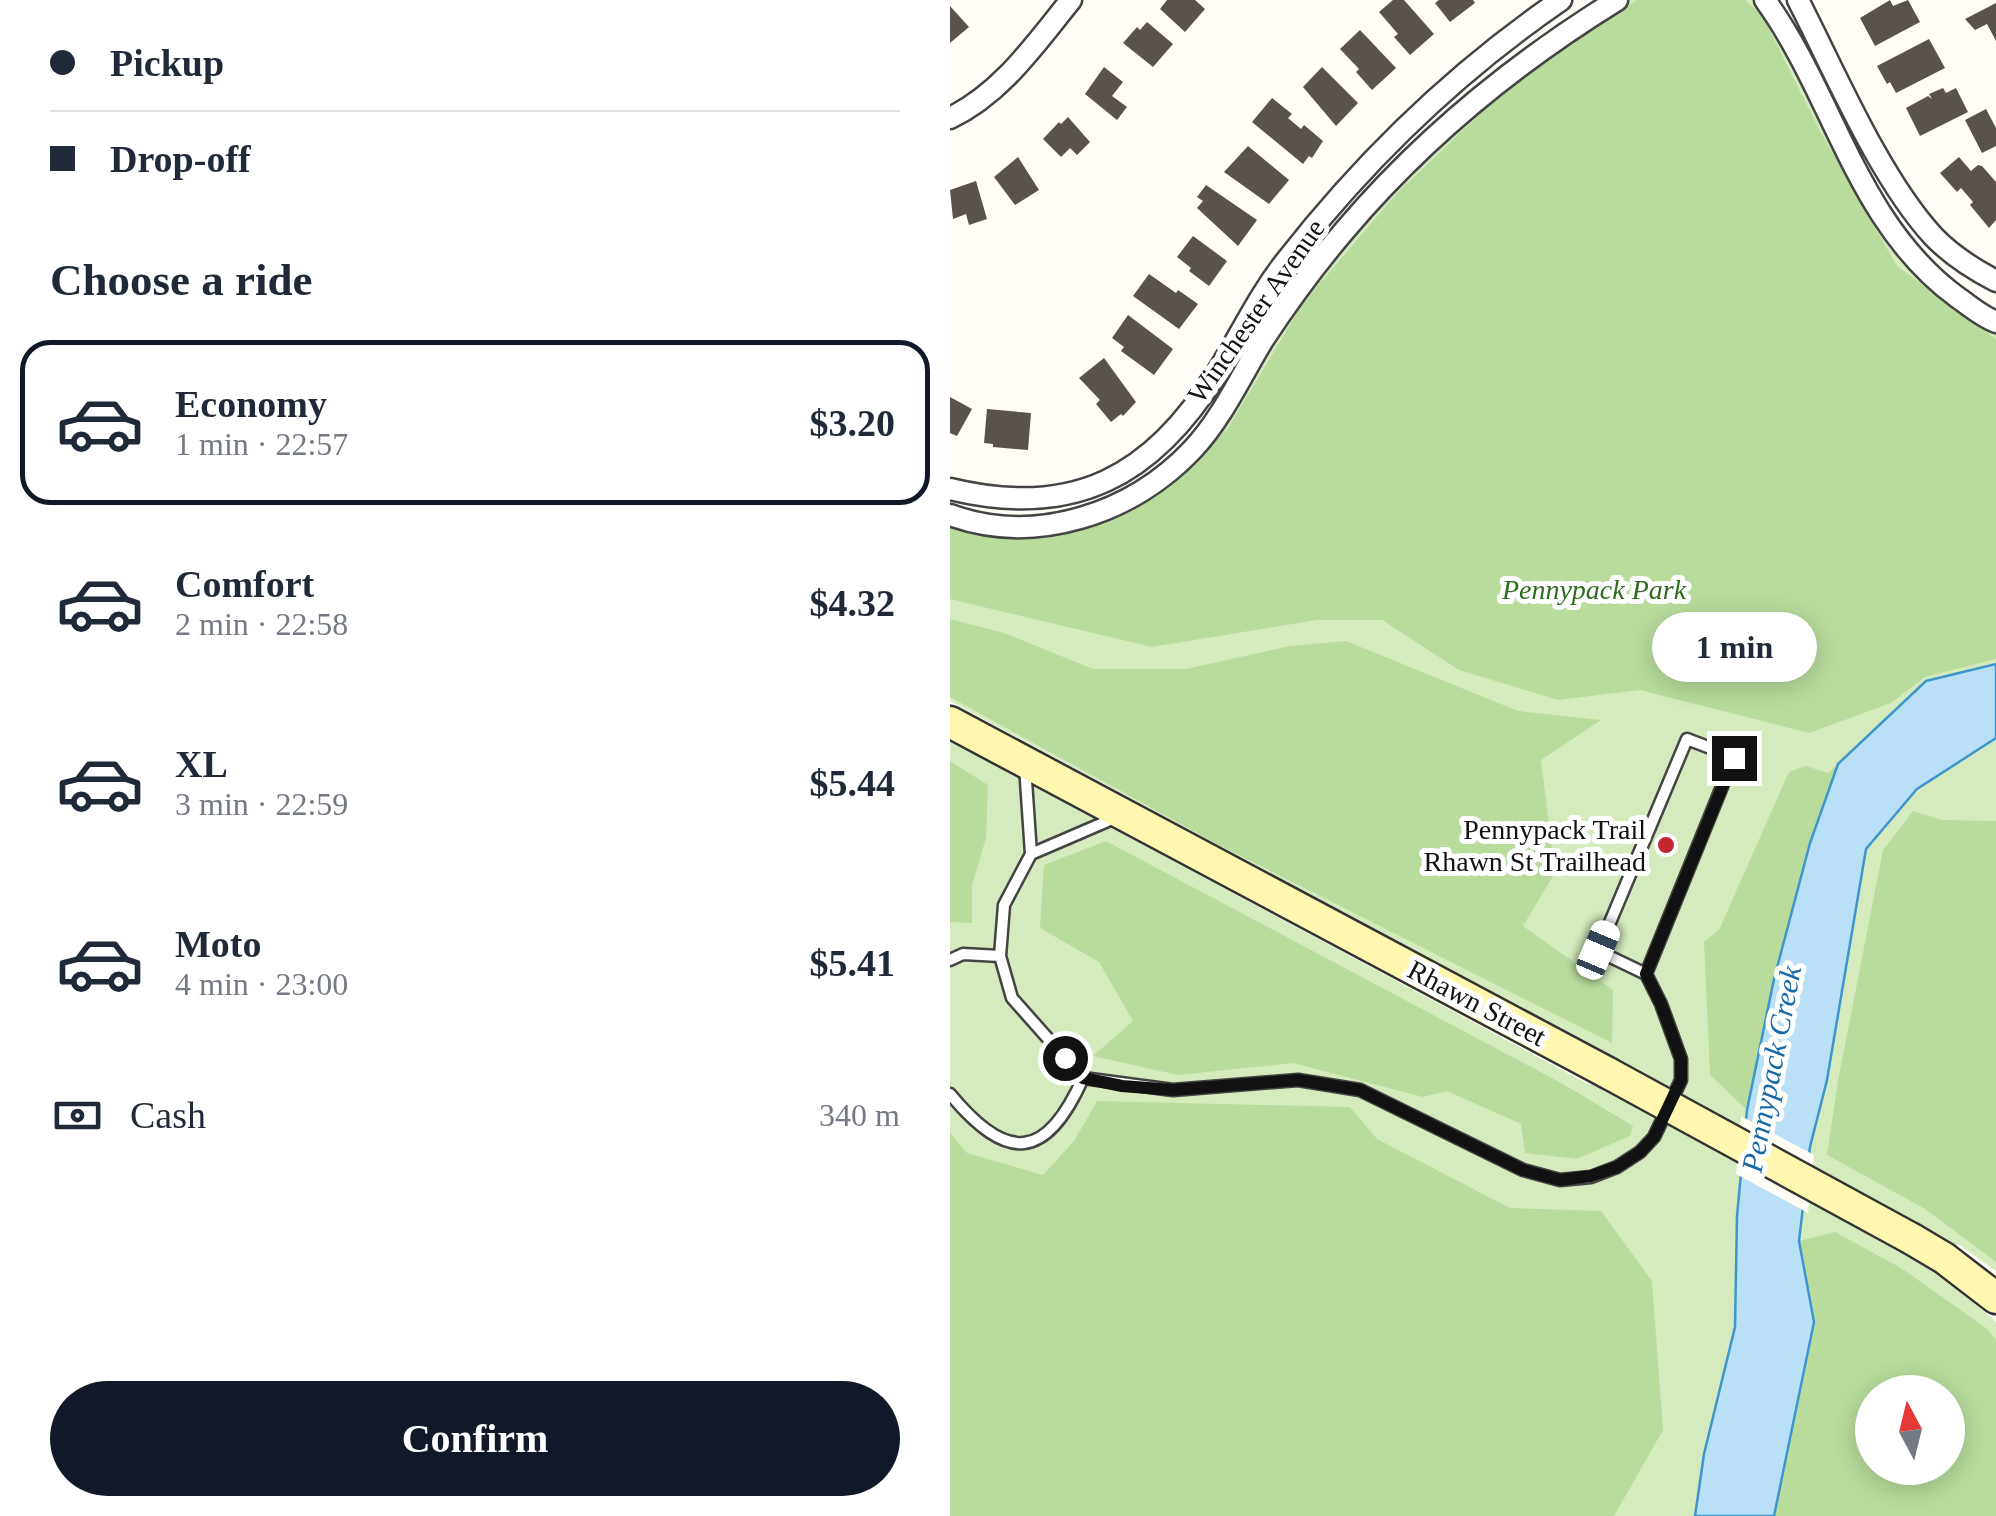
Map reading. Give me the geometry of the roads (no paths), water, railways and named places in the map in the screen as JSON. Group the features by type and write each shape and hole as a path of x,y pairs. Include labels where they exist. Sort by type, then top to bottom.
{"main road":[{"name":"Rhawn Street","path":"950,722 1912,1239 1996,1298"}],"street":[{"path":"950,118 975,106 1013,72 1071,0"},
{"name":"Winchester Avenue","path":"950,489 996,499 1070,495 1137,464 1165,442 1188,414 1286,262 1401,130 1515,31 1561,0"},
{"name":"Winchester Avenue","path":"950,515 996,528 1032,528 1071,522 1136,494 1194,447 1306,278 1368,205 1456,116 1513,68 1617,0"},
{"path":"1765,0 1787,34 1866,192 1896,239 1940,285 1996,322"},
{"path":"1798,0 1872,142 1913,210 1945,247 1996,281"},
{"path":"1286,262 1306,278"}],"lane":[{"path":"1024,762 1031,854 1004,905 1000,956 1012,998 1083,1078 1173,1090 1298,1080 1360,1090 1523,1170 1560,1180 1617,1167 1654,1137 1681,1080 1681,1059 1646,974 1598,950 1687,739 1734,758 1646,974"},
{"path":"1031,854 1124,814"},
{"path":"950,960 963,954 1000,956"},
{"path":"950,1094 971,1119 996,1139 1020,1143 1046,1137 1068,1113 1083,1078"}],"water":[{"name":"Pennypack Creek","path":"1996,664 1996,738 1917,789 1866,849 1827,1080 1810,1147 1799,1241 1814,1322 1774,1516 1695,1516 1704,1454 1735,1327 1737,1216 1747,1110 1774,979 1810,843 1838,764 1926,681"}],"place":[{"name":"Pennypack Trail Rhawn St Trailhead","path":"1666,845"}],"park label":[{"name":"Pennypack Park","path":"1594,589"}]}
